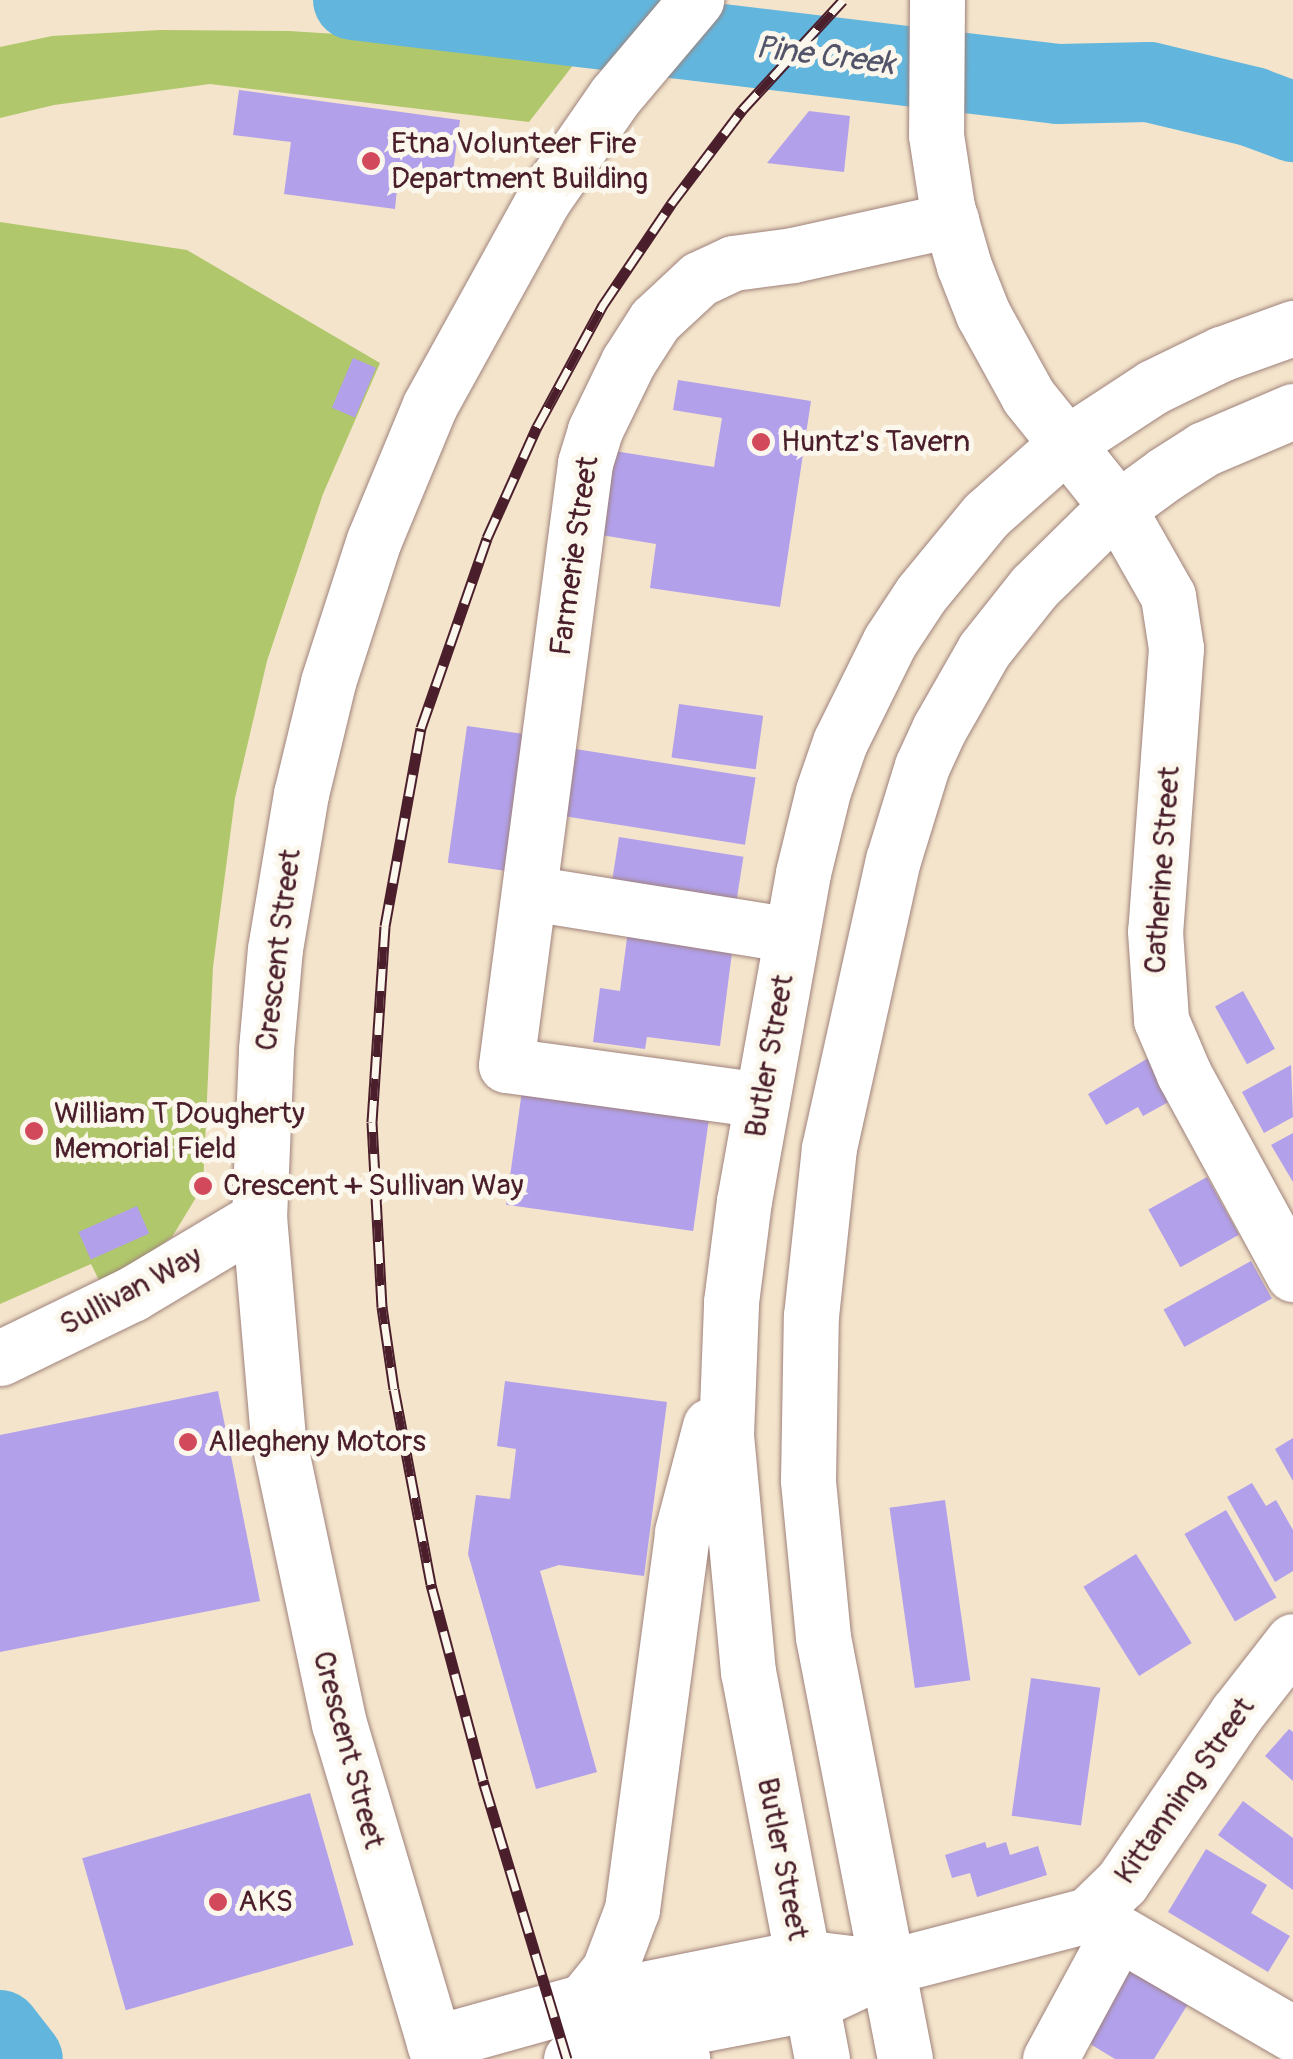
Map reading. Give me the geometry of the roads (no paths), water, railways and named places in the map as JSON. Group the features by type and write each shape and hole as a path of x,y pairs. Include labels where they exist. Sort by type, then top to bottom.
{"main road":[{"name":"Crescent Street","path":"437,2051 353,1774 290,1509 272,1386 259,1218 266,1049 285,880 314,735 347,616 402,470 460,345 543,200 615,96 696,0"},
{"name":"Catherine Street","path":"936,9 936,135 950,220 975,296 1003,354 1066,444 1118,508 1153,564 1174,618 1175,690 1155,931 1161,1020 1184,1074 1293,1274"},
{"name":"Farmerie Street","path":"762,1100 506,1065 585,464 595,430 628,362 655,320 712,271 950,220"},
{"name":"Butler Street","path":"822,2059 760,1750 738,1600 726,1435 728,1360 742,1218 792,935 823,791 840,742 890,641 940,568 986,514 1066,444 1186,370 1293,328"},
{"path":"905,2059 824,1637 813,1550 808,1387 829,1148 893,860 922,766 962,686 1006,620 1056,563 1118,508 1204,449 1293,411"},
{"path":"530,893 792,935"},
{"name":"Sullivan Way","path":"0,1358 132,1294 259,1218"},
{"path":"588,2035 632,1908 682,1532 728,1360"},
{"name":"Kittanning Street","path":"1103,1924 1116,1890 1237,1714 1293,1641"},
{"path":"1050,2059 1103,1924"},
{"path":"437,2051 588,2035 807,1980 1103,1924 1293,2034"},
{"path":"588,2035 682,2059"}],"waterway":[{"name":"Pine Creek","path":"353,0 1058,84 1149,82 1253,107 1293,122"},
{"name":"Pine Creek","path":"0,2030 23,2059"}],"railway":[{"path":"567,2059 483,1780 431,1584 394,1389 382,1307 372,1122 385,926 421,728 487,538 537,427 603,305 671,204 742,110 843,0"}],"place":[{"name":"Etna Volunteer Fire Department Building","path":"371,161"},
{"name":"Huntz's Tavern","path":"761,442"},
{"name":"William T Dougherty Memorial Field","path":"34,1131"},
{"name":"Crescent + Sullivan Way","path":"203,1186"},
{"name":"Allegheny Motors","path":"188,1442"},
{"name":"AKS","path":"218,1902"}]}
